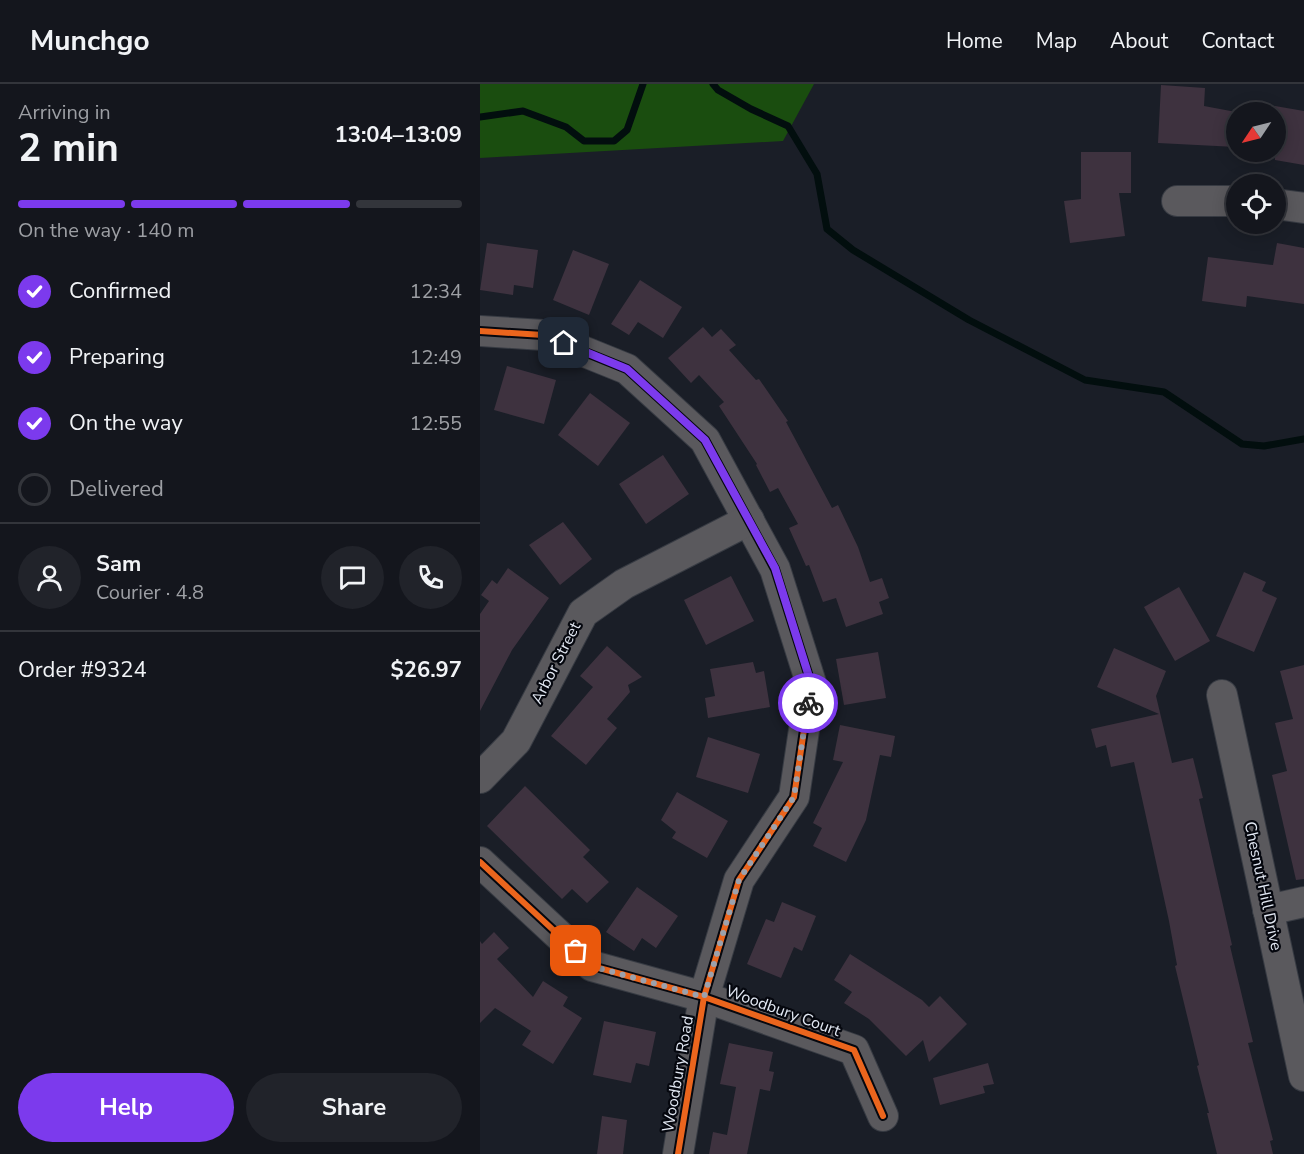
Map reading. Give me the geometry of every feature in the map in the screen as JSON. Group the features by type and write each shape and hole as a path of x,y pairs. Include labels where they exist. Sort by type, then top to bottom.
{"street":[{"path":"1178,201 1226,201"},
{"path":"1286,206 1304,208"},
{"name":"Woodbury Road","path":"480,331 543,335 627,369 705,440 775,568 811,683 794,797 739,880 704,997 678,1154"},
{"name":"Arbor Street","path":"480,778 516,741 583,613 624,584 748,520"},
{"name":"Chesnut Hill Drive","path":"1222,695 1304,1076"},
{"name":"Woodbury Court","path":"480,862 591,966 704,997 854,1050 883,1116"},
{"path":"1268,910 1304,902"}],"green space":[{"path":"480,84 814,84 783,141 480,158"}],"building":[{"path":"1161,85 1205,88 1204,106 1226,110 1226,146 1158,143"},
{"path":"1286,108 1304,111 1304,165 1286,162"},
{"path":"1081,152 1131,152 1131,193 1119,193 1125,236 1070,243 1064,201 1081,199"},
{"path":"487,243 538,250 533,288 514,285 513,295 480,290"},
{"path":"1277,243 1304,248 1304,304 1247,296 1246,307 1202,301 1208,257 1273,265"},
{"path":"573,250 609,264 589,315 553,300"},
{"path":"640,280 682,307 663,338 638,322 629,335 611,324"},
{"path":"703,327 712,337 721,329 736,345 729,350 756,380 759,379 788,421 786,422 832,508 838,505 858,547 870,582 882,578 889,598 879,602 883,614 846,627 836,598 823,602 809,565 806,566 789,528 798,524 778,488 770,492 757,464 719,406 724,402 699,375 691,383 668,358"},
{"path":"507,366 556,380 544,424 494,410"},
{"path":"590,393 630,423 598,466 558,435"},
{"path":"663,455 689,494 646,524 619,484"},
{"path":"563,522 592,559 560,585 529,545"},
{"path":"508,568 549,598 512,650 480,711 480,614 489,601 481,595 492,580 497,584"},
{"path":"1244,572 1266,582 1262,591 1277,598 1254,652 1216,636"},
{"path":"731,576 754,621 706,645 684,600"},
{"path":"1179,587 1210,641 1175,661 1144,607"},
{"path":"607,646 642,677 628,685 630,692 607,719 617,728 586,765 551,736 593,687 580,676"},
{"path":"1114,648 1166,671 1156,696 1172,763 1193,758 1203,798 1199,799 1232,945 1230,946 1253,1042 1248,1043 1273,1140 1270,1141 1273,1154 1217,1154 1197,1066 1199,1065 1175,966 1177,965 1169,921 1134,762 1111,767 1106,745 1096,748 1091,729 1159,714 1097,687"},
{"path":"878,652 886,698 844,705 836,659"},
{"path":"753,662 756,673 764,671 770,707 708,718 705,698 715,696 710,669"},
{"path":"1304,665 1304,879 1296,880 1272,775 1287,771 1275,723 1293,719 1280,671"},
{"path":"840,725 895,736 891,757 880,755 866,820 846,862 813,846 822,828 813,823 843,762 833,760"},
{"path":"708,737 760,754 748,793 696,777"},
{"path":"525,786 590,850 583,857 609,882 587,903 572,889 562,899 487,826"},
{"path":"677,792 728,821 707,858 672,838 676,832 661,820"},
{"path":"637,887 678,916 656,948 642,938 634,951 606,932"},
{"path":"782,902 816,916 802,951 794,947 781,978 747,964 766,919 774,922"},
{"path":"494,932 509,948 497,959 533,997 543,981 568,997 563,1006 582,1018 553,1064 522,1045 531,1031 495,1008 480,1023 480,941 482,944"},
{"path":"850,954 922,1000 929,1007 940,996 967,1024 929,1062 923,1040 906,1056 869,1019 844,1003 852,992 834,980"},
{"path":"604,1021 656,1032 649,1066 636,1063 631,1083 593,1075"},
{"path":"729,1043 773,1052 769,1071 774,1072 770,1091 760,1089 747,1154 709,1154 713,1132 727,1135 736,1087 720,1084"},
{"path":"988,1063 994,1084 983,1086 985,1093 940,1105 933,1078"},
{"path":"602,1116 627,1120 623,1154 597,1154"}],"waterway":[{"path":"480,117 523,111 566,127 584,141 614,141 627,130 643,84"},
{"path":"713,84 718,90 751,109 788,126 817,174 827,229 853,250 969,320 1085,380 1164,392 1242,444 1264,446 1304,439"}],"cycle path":[{"path":"480,331 543,335 627,369 705,440 775,569 811,683 794,797 739,880 704,997 678,1154"},
{"path":"480,862 592,966 704,997 854,1050 883,1116"}],"way so far":[{"path":"576,951 591,966 704,997 739,880 794,797 808,703"}],"route":[{"path":"564,343 627,369 705,440 775,568 811,683 808,703"}]}
